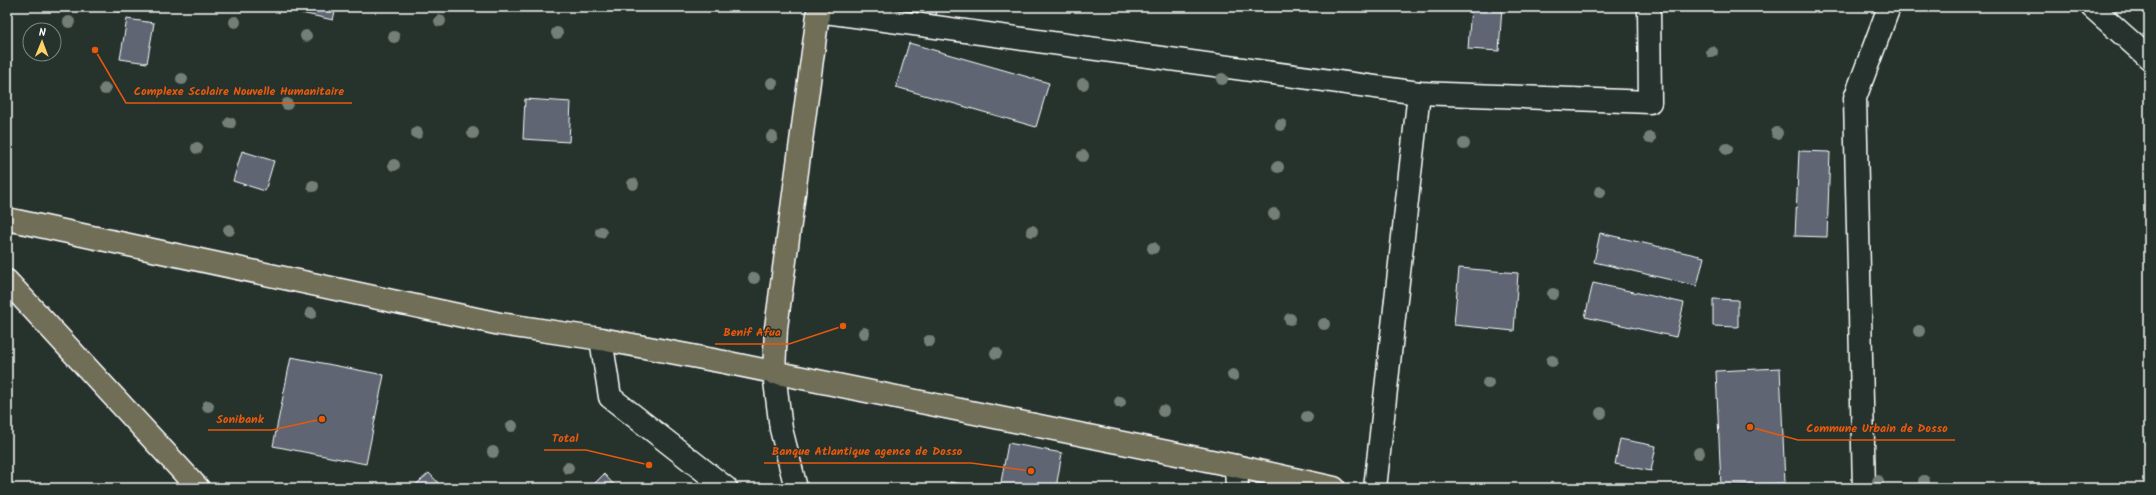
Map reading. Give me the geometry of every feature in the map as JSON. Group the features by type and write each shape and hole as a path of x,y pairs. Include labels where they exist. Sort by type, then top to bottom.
{"main road":[{"path":"774,373 776,328 818,9"},
{"path":"7,219 500,324 600,339 774,373 1236,466 1334,488"},
{"path":"7,280 198,488"}],"street":[{"path":"818,9 1419,93 1650,102 1649,7"},
{"path":"1864,488 1855,98 1889,7"},
{"path":"2092,7 2149,58"},
{"path":"1376,488 1419,93"},
{"path":"600,339 610,397 726,488"},
{"path":"774,373 781,428 796,488"},
{"path":"1236,466 1237,488"}],"building":[{"path":"88,7 121,7 120,12"},
{"path":"274,7 336,7 333,20"},
{"path":"896,7 938,7 936,15"},
{"path":"1471,7 1502,7 1499,51 1468,49"},
{"path":"127,19 154,23 147,63 120,59"},
{"path":"909,43 1049,83 1036,127 896,87"},
{"path":"525,99 571,102 569,142 523,139"},
{"path":"242,151 274,161 265,191 233,181"},
{"path":"1799,151 1830,152 1827,237 1795,236"},
{"path":"1600,233 1704,257 1697,286 1594,262"},
{"path":"1459,268 1518,273 1514,331 1454,325"},
{"path":"1593,283 1684,303 1676,337 1585,317"},
{"path":"1713,299 1738,300 1738,327 1713,326"},
{"path":"291,357 384,375 366,464 273,446"},
{"path":"1780,368 1785,483 1721,486 1716,371"},
{"path":"1620,439 1656,446 1651,471 1615,464"},
{"path":"1008,443 1062,453 1056,488 1000,488"},
{"path":"429,473 443,488 412,488"},
{"path":"604,474 617,488 590,488"},
{"path":"950,482 984,488 949,488"}],"place":[{"name":"Complexe Scolaire Nouvelle Humanitaire","path":"95,50"},
{"name":"Benif Afua","path":"843,326"},
{"name":"Sonibank","path":"322,419"},
{"name":"Commune Urbain de Dosso","path":"1750,427"},
{"name":"Total","path":"649,465"},
{"name":"Banque Atlantique agence de Dosso","path":"1031,471"}]}
